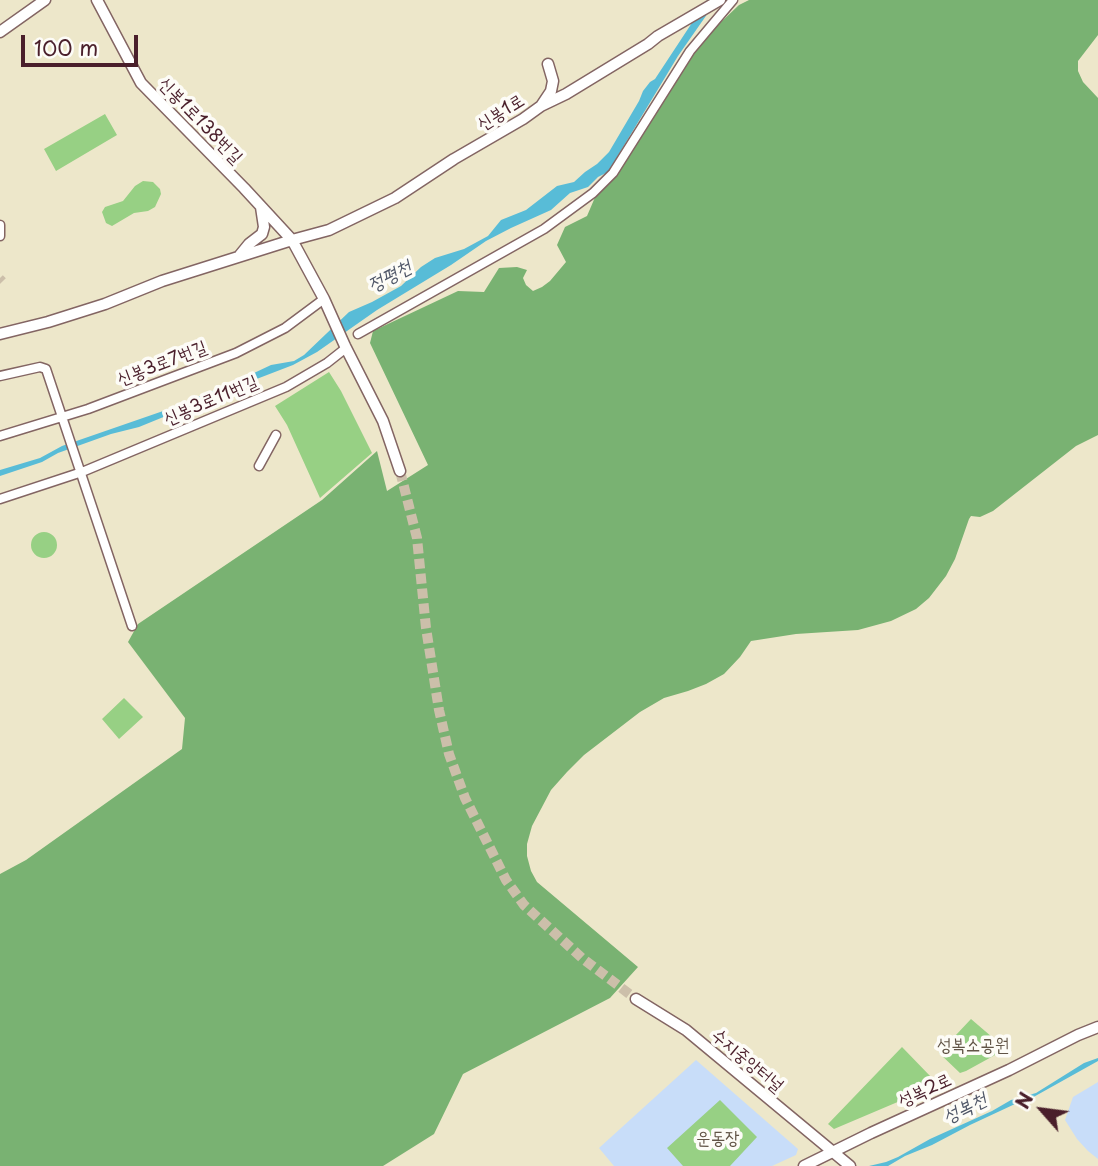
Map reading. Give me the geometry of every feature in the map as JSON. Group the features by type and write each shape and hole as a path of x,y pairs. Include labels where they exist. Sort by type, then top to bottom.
{"street":[{"path":"0,32 45,0"},
{"name":"신봉1로138번길","path":"97,0 141,83 292,240"},
{"path":"105,15 108,0"},
{"name":"신봉1로","path":"0,334 105,304 162,281 329,230 395,198 454,159 720,0"},
{"path":"358,334 544,229 593,193 613,173 690,51 733,0"},
{"path":"541,106 551,91 553,81 548,64"},
{"path":"240,256 262,233 264,227 260,206"},
{"path":"0,225 0,236"},
{"path":"292,240 383,421 400,471"},
{"name":"신봉3로7번길","path":"0,436 88,409 245,348 285,328 324,299"},
{"name":"신봉3로11번길","path":"0,499 82,472 285,387 327,363 345,346"},
{"path":"0,376 40,367 46,369 132,626"},
{"path":"259,466 276,435"},
{"name":"수지중앙터널","path":"636,999 686,1030 847,1164"},
{"name":"성복2로","path":"804,1166 1098,1027"}],"shaded area":[{"path":"696,1060 798,1149 796,1155 772,1166 614,1166 599,1148"},
{"path":"1098,1082 1098,1159 1077,1139 1065,1120 1073,1097"}],"green space":[{"path":"749,0 1098,0 1098,35 1078,61 1078,71 1083,82 1098,98 1098,435 1076,446 993,511 980,517 971,516 946,576 929,598 916,609 891,621 858,630 796,634 751,641 724,674 706,684 664,698 640,712 584,755 567,772 551,790 532,826 527,844 531,871 537,882 638,967 610,998 463,1074 434,1134 383,1166 0,1166 0,874 26,860 182,749 185,718 128,642 138,624 322,500 377,451 387,491 428,465 370,343 373,331 458,291 484,292 499,268 517,267 527,270 523,278 533,291 550,281 566,262 557,245 565,227 587,216 596,195 698,44 739,5"},
{"path":"105,114 117,135 56,171 44,149"},
{"path":"143,181 153,182 160,189 161,194 155,207 134,213 112,226 106,223 102,212 105,207 123,201 135,186"},
{"path":"329,372 372,453 320,498 287,425 275,406"},
{"path":"44,532 53,536 57,545 53,554 44,558 35,554 31,545 35,536"},
{"path":"124,698 143,717 119,739 102,719"},
{"name":"성복소공원","path":"971,1019 1006,1049 960,1073 939,1053"},
{"path":"902,1047 933,1079 933,1087 834,1129 828,1124"},
{"name":"운동장","path":"720,1100 757,1137 730,1166 683,1166 667,1148"}],"water":[{"name":"정평천","path":"707,0 717,0 678,56 608,172 588,187 570,193 551,210 486,241 293,365 139,427 111,434 0,476 0,470 40,458 62,446 166,410 271,365 294,361 304,355 349,312 401,286 435,258 464,249 488,236 501,220 526,210 557,186 574,182 609,152 643,91 655,79"},
{"path":"1098,1058 1098,1061 1021,1104 1015,1104 888,1166 869,1166 898,1157 1011,1100 1036,1093 1084,1063"}],"tunnel":[{"path":"0,278 3,281"},
{"path":"400,471 417,538 426,628 439,710 449,754 465,798 506,880 524,905 582,958 636,999"}],"water label":[{"name":"성복천","path":"965,1109"}]}
